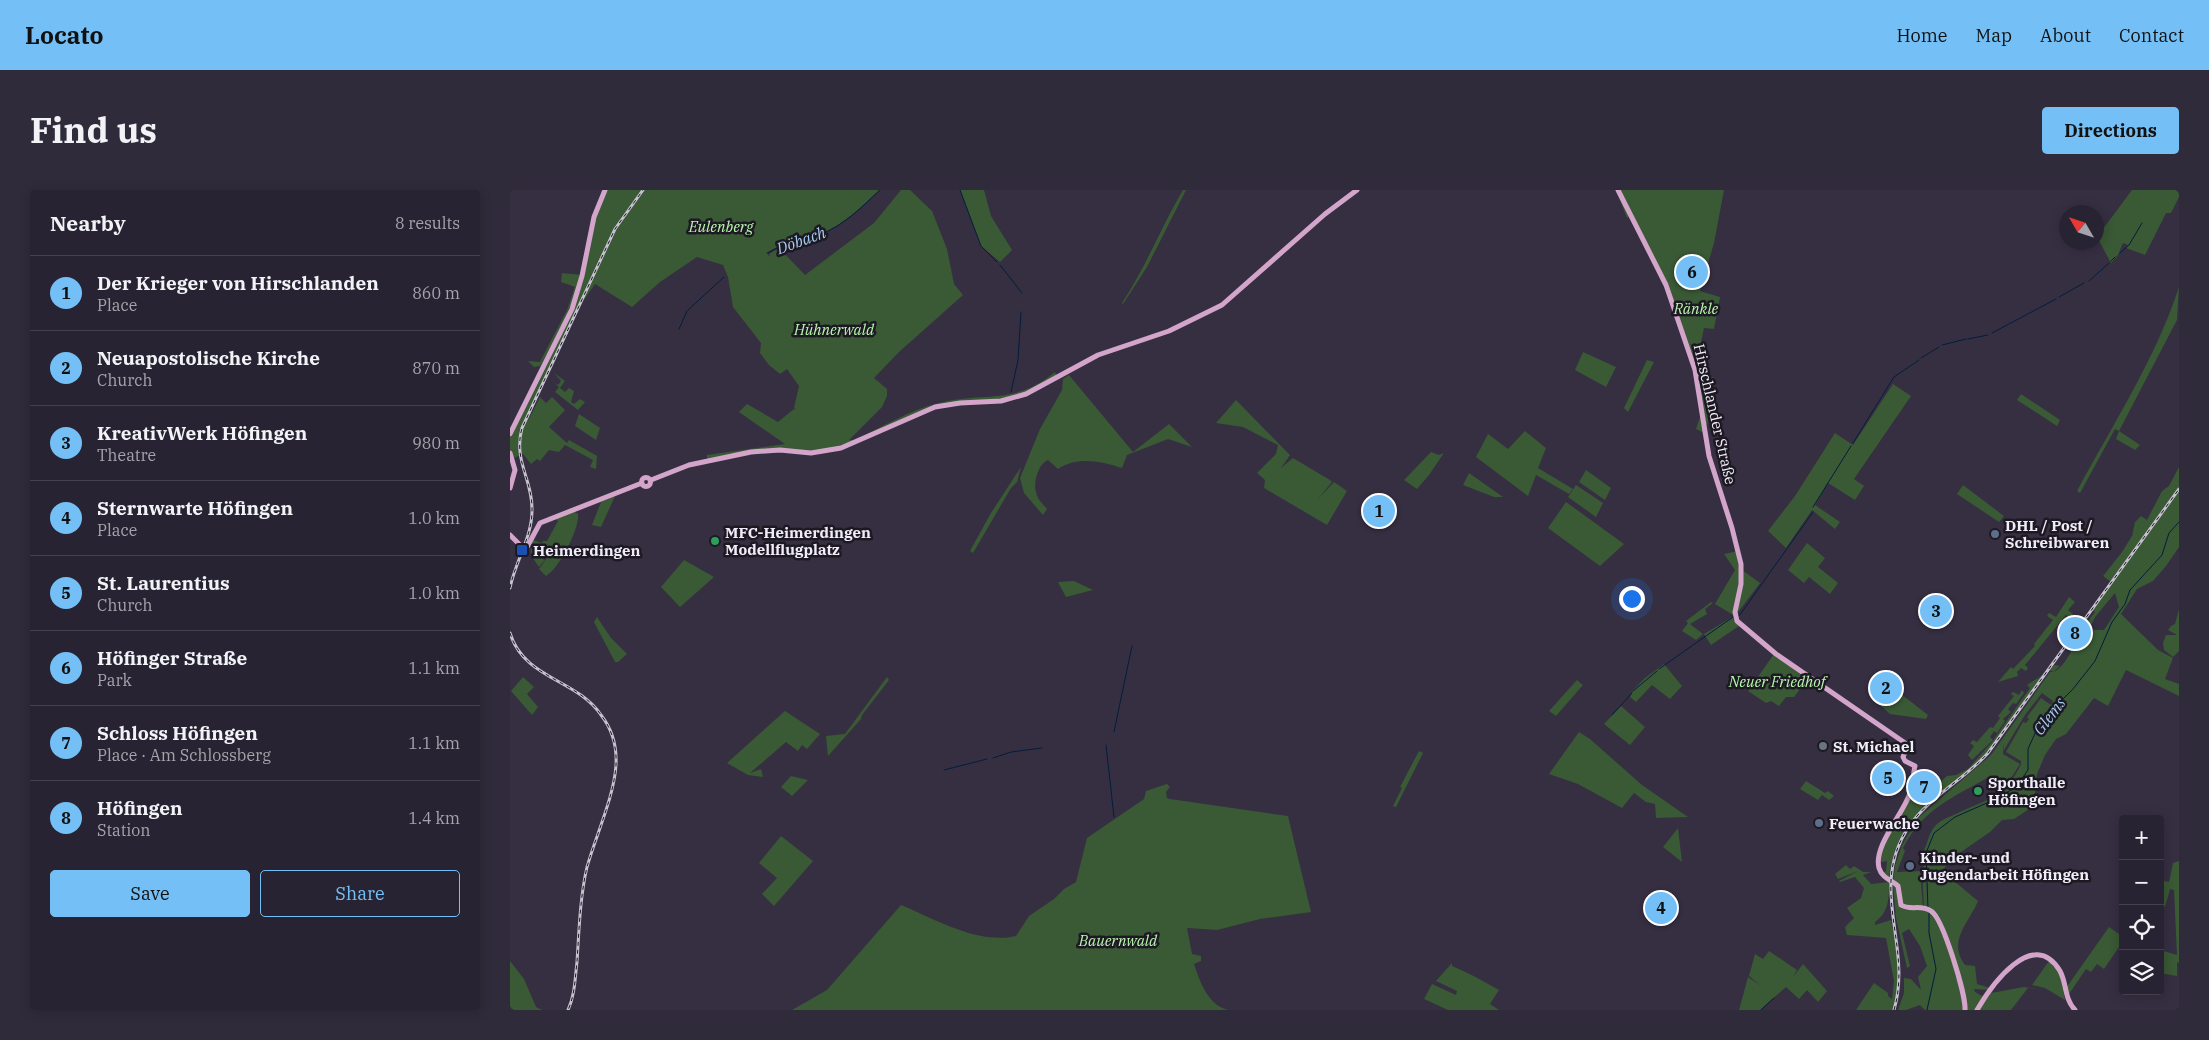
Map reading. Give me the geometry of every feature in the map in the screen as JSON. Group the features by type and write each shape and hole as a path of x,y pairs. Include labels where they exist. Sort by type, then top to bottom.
{"main road":[{"path":"510,434 572,309 582,276 594,217 605,190"},
{"path":"510,535 522,547 527,547 540,523 642,484 645,477 651,480 689,465 751,452 780,450 812,453 841,448 933,408 955,403 1008,400 1033,391 1104,352 1169,332 1222,305 1325,214 1356,190"},
{"name":"Hirschlander Straße","path":"1618,190 1666,285 1695,370 1709,456 1732,528 1741,564 1741,584 1735,612 1737,621 1776,654 1908,745 1903,759 1915,766 1911,777 1911,790 1881,849 1878,865 1883,876 1898,886 1901,905 1931,911 1954,960 1965,1010"},
{"path":"510,453 515,474 510,488"},
{"path":"1977,1010 2011,965 2019,959 2032,956 2049,960 2058,969 2068,1001 2075,1010"}],"green space":[{"path":"606,190 879,190 837,226 813,237 780,246 766,253 771,257 769,254 779,248 805,275 874,223 901,190 910,190 932,211 947,249 954,284 963,295 899,352 874,378 887,389 887,396 882,407 849,440 854,440 928,406 955,400 1012,394 1040,383 1055,372 1057,377 1013,398 935,407 840,447 817,452 775,449 707,459 707,455 785,444 739,412 747,404 778,422 794,409 796,410 794,408 799,386 787,369 780,374 769,365 760,353 761,343 733,307 728,277 723,265 697,257 660,282 632,307 595,284 581,304 537,396 528,421 540,397 546,403 552,397 565,410 549,427 567,443 569,440 597,456 596,469 590,467 593,460 565,445 559,452 549,450 540,461 537,459 531,464 523,454 514,458 510,449 510,437 572,312 595,216"},
{"path":"960,190 984,190 991,216 1012,250 1000,262 981,246"},
{"path":"1183,190 1186,190 1147,267 1123,304 1122,303 1139,275"},
{"name":"Ränkle","path":"1616,190 1724,190 1714,243 1700,291 1720,297 1714,329 1704,328 1695,370 1671,300 1629,216 1627,218"},
{"path":"2132,190 2179,190 2179,197 2171,213 2166,213 2145,255 2126,248 2128,245 2123,243 2118,255 2111,263 2104,250 2104,228"},
{"path":"562,273 582,275 568,310 552,344 540,366 534,367 528,361 540,362 567,310 575,287 561,282"},
{"path":"2179,287 2177,320 2119,431 2115,429 2080,493 2077,491 2146,366"},
{"path":"1583,352 1616,367 1606,387 1575,370"},
{"path":"1647,360 1654,362 1628,412 1624,408"},
{"path":"1695,370 1714,378 1709,419 1704,433 1696,429 1702,411"},
{"path":"554,373 565,381 560,388 565,392 569,388 574,391 571,402 574,404 580,399 585,402 578,410 555,392 559,387 554,383 558,385 561,381"},
{"path":"1069,375 1133,452 1169,424 1192,447 1168,439 1127,455 1122,468 1106,463 1081,461 1073,462 1058,469 1048,460 1041,465 1035,484 1038,497 1047,509 1043,515 1024,493 1020,478 1040,429 1062,390 1063,379"},
{"path":"1893,384 1911,396 1854,479 1864,486 1855,500 1828,483 1815,505 1840,522 1835,529 1812,510 1786,548 1768,531 1795,496 1835,433 1853,445"},
{"path":"2021,394 2060,420 2057,426 2017,400"},
{"path":"1236,400 1290,455 1281,468 1293,458 1332,482 1317,500 1334,482 1347,491 1327,525 1264,488 1265,480 1257,473 1276,454 1278,445 1243,427 1216,423"},
{"path":"579,414 600,428 596,440 575,426"},
{"path":"1525,431 1546,448 1538,468 1573,489 1569,494 1536,475 1528,496 1476,457 1488,434 1508,449"},
{"path":"2119,431 2140,445 2135,450 2116,439"},
{"path":"1431,452 1439,455 1444,453 1417,489 1404,480"},
{"path":"1021,467 1017,482 1011,488 973,553 970,551 991,513"},
{"path":"2179,467 2179,547 2153,581 2137,589 2121,614 2158,650 2173,658 2165,679 2179,684 2179,696 2126,670 2108,706 2094,698 2066,734 2056,739 2045,755 2037,774 2035,795 2029,809 2014,819 2002,820 1990,832 1948,861 1943,872 1978,901 1961,932 1958,948 1960,956 1965,965 1975,966 1977,984 1990,988 1990,990 1974,989 1975,992 1982,996 1987,992 1976,1010 1966,1010 1951,944 1939,916 1924,907 1922,872 1925,862 1920,856 1933,829 1938,823 1986,801 2005,788 1989,777 1951,798 1930,813 1920,823 1903,848 1905,851 1897,872 1920,871 1923,907 1908,908 1898,903 1901,908 1923,909 1935,916 1953,961 1964,1010 1925,1010 1920,1005 1906,1010 1898,1010 1904,993 1904,978 1911,979 1921,990 1918,977 1927,966 1920,946 1909,929 1902,933 1910,966 1907,968 1896,918 1893,884 1899,889 1893,882 1895,866 1902,845 1918,818 1991,755 2050,672 2057,670 2065,661 2080,636 2078,634 2095,612 2091,609 2111,582 2103,576 2132,536 2135,522 2141,516 2147,520 2162,491 2169,486","holes":["2115,593 2119,607 2104,630 2089,630 2095,617","2042,693 2053,701 2051,705 2041,698 2027,717 2029,719 2026,723 2023,722 2006,752 2021,761 2021,764 2015,776 2006,787 2020,764 2003,754 2004,743 2004,750 2025,715"]},
{"path":"1586,470 1611,488 1605,500 1579,482"},
{"path":"1469,473 1503,497 1494,497 1463,485"},
{"path":"1576,485 1603,503 1596,517 1568,497"},
{"path":"1963,485 2004,516 1999,522 1957,494"},
{"path":"615,496 601,527 592,525 601,502"},
{"path":"1566,502 1624,544 1600,566 1548,528"},
{"path":"575,512 578,514 578,520 568,548 557,565 546,576 539,569 552,551 544,545 537,555 545,560 539,567 532,554 533,540 542,543 547,541 558,521 555,518"},
{"path":"1807,543 1825,558 1818,567 1838,583 1830,594 1809,577 1804,583 1788,570"},
{"path":"1738,551 1742,570 1760,583 1735,616 1715,604 1735,570 1724,554"},
{"path":"684,560 714,577 680,607 661,587"},
{"path":"1074,581 1093,590 1066,597 1058,582"},
{"path":"2069,597 2075,602 2068,610 2074,615 2072,619 2066,615 2025,665 2028,668 2026,671 2021,668 2017,672 2018,676 1998,682 2011,667 2013,669 2035,646 2034,644 2053,620 2047,616 2049,613 2056,617"},
{"path":"1711,602 1713,603 1705,609 1707,614 1690,624 1703,634 1696,640 1682,631 1688,623 1686,621"},
{"path":"2179,609 2179,651 2173,657 2164,650 2163,643 2166,635 2177,635 2168,630 2175,624"},
{"path":"597,617 611,638 627,654 618,662 615,662 594,622"},
{"path":"1732,617 1739,626 1711,645 1704,634"},
{"name":"Neuer Friedhof","path":"1774,654 1802,675 1797,685 1800,689 1794,697 1786,697 1779,706 1771,701 1766,703 1748,691"},
{"path":"1664,664 1682,686 1670,699 1652,685 1636,702 1630,697 1633,690 1645,678"},
{"path":"2054,665 2060,666 2053,672 2050,670"},
{"path":"2046,673 1988,751 1964,775 1922,811 1910,825 1900,840 1893,858 1889,879 1883,873 1886,871 1887,861 1881,862 1879,856 1911,793 1931,790 1947,776 1956,775 1968,769 1992,742 2030,688 2027,685"},
{"path":"523,677 534,687 527,694 538,707 532,715 511,691"},
{"path":"887,677 889,680 862,715 861,719 828,756 826,736 845,734"},
{"path":"1577,680 1583,685 1556,716 1549,711"},
{"path":"1892,687 1928,715 1926,719 1890,714 1877,702"},
{"path":"2022,690 2024,693 2016,704 2013,703 2008,709 2011,712 2003,719 2005,721 1997,733 1994,731 1990,737 1993,740 1972,760 1968,755 1974,746 1970,743 1973,740 1977,742 1990,727 1993,728 2000,718 1998,716 2014,696 2011,694 2013,692 2019,695"},
{"path":"1621,706 1645,727 1630,745 1604,724"},
{"path":"785,711 820,734 807,749 802,745 798,751 786,742 750,773 761,769 763,777 748,775 727,763"},
{"path":"1579,732 1590,739 1642,785 1688,817 1656,818 1655,804 1646,802 1634,793 1622,808 1578,784 1549,774"},
{"path":"1419,751 1423,753 1396,807 1393,806 1402,788 1400,787"},
{"path":"791,776 808,780 792,796 781,787"},
{"path":"1806,781 1825,793 1828,791 1834,796 1829,800 1822,795 1818,800 1800,789"},
{"name":"Bauernwald","path":"1167,784 1170,787 1166,792 1167,798 1170,799 1288,816 1311,912 1260,919 1217,930 1187,928 1192,954 1201,956 1201,961 1194,964 1202,985 1215,1003 1228,1010 792,1010 827,990 901,905 972,934 1002,938 1016,936 1029,916 1076,882 1087,838 1144,799 1146,791"},
{"path":"1678,828 1682,862 1663,847"},
{"path":"781,836 813,861 774,906 762,894 777,878 759,863"},
{"path":"2179,861 2179,963 2177,962 2177,976 2164,974 2164,951 2177,955 2174,890 2170,889 2164,907 2164,881 2169,882 2173,863"},
{"path":"1846,865 1850,869 1854,866 1863,872 1871,872 1863,875 1871,884 1889,882 1886,909 1875,922 1875,925 1891,920 1894,931 1899,965 1899,988 1893,1010 1856,1010 1874,983 1888,993 1888,996 1892,999 1894,981 1886,938 1847,935 1845,927 1854,918 1847,908 1861,898 1864,888 1855,877 1839,881 1858,871 1838,879 1835,874"},
{"path":"2109,927 2119,934 2119,947 2104,969 2097,964 2091,972 2086,969 2067,997 2066,988"},
{"path":"1769,951 1797,970 1793,977 1803,964 1827,991 1818,1002 1807,990 1799,999 1786,987 1760,1010 1739,1010 1748,977 1760,985 1749,976 1755,954 1763,959"},
{"path":"510,961 524,979 536,1007 542,1010 510,1010"},
{"path":"2049,961 2061,976 2065,1000 2045,988 2032,985"},
{"path":"1452,963 1452,966 1499,990 1490,1004 1499,1010 1448,1010 1424,999 1432,984 1456,995 1457,991 1436,981"},
{"path":"2024,987 2045,990 2028,988 2011,1010 1978,1010 1991,993"}],"waterway":[{"name":"Döbach","path":"768,253 782,246 817,236 832,229 854,214 880,190"},
{"path":"960,190 981,246 997,262"},
{"path":"2120,253 2129,245 2142,223"},
{"path":"2111,261 2115,257"},
{"path":"2089,281 2109,263"},
{"path":"1000,265 1022,293"},
{"name":"Döbach","path":"688,310 724,277"},
{"path":"2059,297 2084,283"},
{"path":"1992,333 2056,299"},
{"name":"Döbach","path":"679,329 687,311"},
{"path":"1011,392 1018,360 1021,312"},
{"path":"1968,339 1988,335"},
{"path":"1942,345 1966,339"},
{"path":"1921,358 1939,347"},
{"path":"1853,443 1894,377 1919,360"},
{"path":"1813,507 1851,446"},
{"path":"1739,616 1813,512"},
{"name":"Glems","path":"1928,909 1926,853 1934,833 1955,817 1998,798 2016,787 2028,770 2028,749 2037,729 2095,661 2112,622 2125,604 2130,590 2162,555 2169,533 2179,522"},
{"path":"1659,669 1733,617"},
{"path":"1114,732 1132,646"},
{"path":"1633,691 1657,671"},
{"path":"1612,715 1632,693"},
{"path":"1106,745 1114,817"},
{"path":"993,758 1011,752 1042,748"},
{"path":"944,770 987,759"},
{"name":"Glems","path":"1927,1010 1936,969 1929,933 1929,913"},
{"path":"1761,1010 1774,998"}],"railway":[{"path":"510,588 529,530 532,511 530,490 521,461 520,440 522,428 615,229 643,190"},
{"path":"1894,1010 1899,963 1891,896 1892,873 1897,851 1908,828 1926,807 1988,753 2179,489"},
{"path":"510,633 517,648 527,660 539,670 579,693 591,703 608,726 616,752 615,777 612,790 587,867 580,914 574,986 568,1010"}],"place":[{"name":"Höfinger Straße","path":"1692,272"},
{"name":"Der Krieger von Hirschlanden","path":"1379,511"},
{"name":"DHL / Post / Schreibwaren","path":"1995,534"},
{"name":"MFC-Heimerdingen Modellflugplatz","path":"715,541"},
{"name":"Heimerdingen","path":"522,550"},
{"name":"KreativWerk Höfingen","path":"1936,611"},
{"name":"Höfingen","path":"2075,633"},
{"name":"Neuapostolische Kirche","path":"1886,688"},
{"name":"St. Michael","path":"1823,746"},
{"name":"St. Laurentius","path":"1888,778"},
{"name":"Schloss Höfingen","path":"1924,787"},
{"name":"Sporthalle Höfingen","path":"1978,791"},
{"name":"Feuerwache","path":"1819,823"},
{"name":"Kinder- und Jugendarbeit Höfingen","path":"1910,866"},
{"name":"Sternwarte Höfingen","path":"1661,908"}],"park label":[{"name":"Eulenberg","path":"721,226"},
{"name":"Hühnerwald","path":"834,329"}]}
